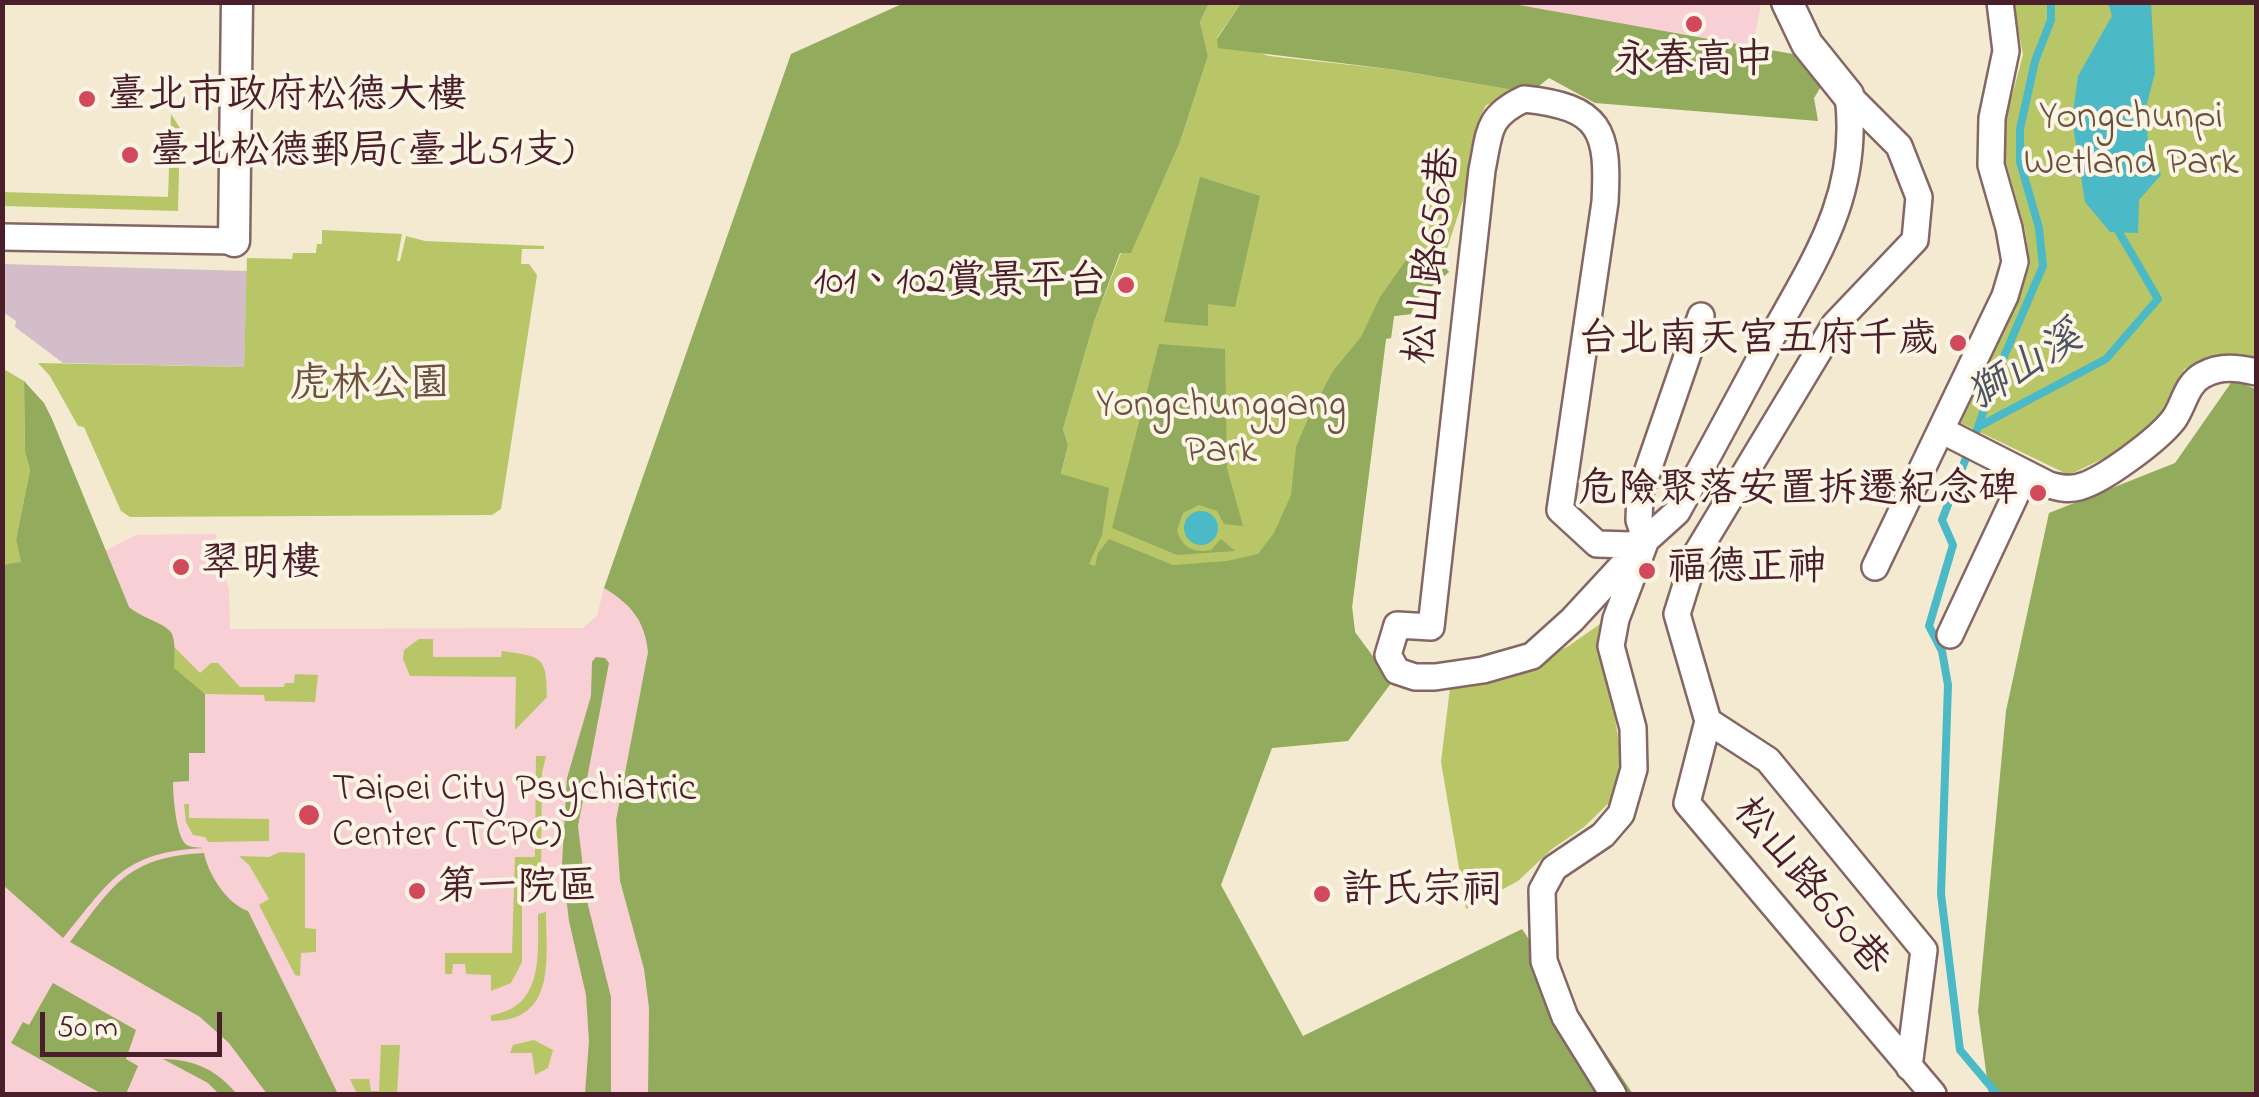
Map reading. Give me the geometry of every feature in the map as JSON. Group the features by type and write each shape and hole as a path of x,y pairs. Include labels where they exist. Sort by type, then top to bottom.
{"street":[{"path":"2,237 234,242 237,2"},
{"path":"1787,2 1807,44 1848,95 1898,146 1918,197 1915,240 1835,324 1695,556 1676,614 1708,721 1768,760 1924,950 1909,1066"},
{"path":"1874,567 1942,431 1987,353 2014,262 2010,228 1991,165 1992,118 2006,51 2000,2"},
{"name":"松山路656巷","path":"1597,544 1560,510 1604,202 1608,159 1602,135 1580,114 1556,103 1524,100 1502,110 1491,126 1482,170 1430,626 1397,625 1388,655 1396,671 1415,677 1482,670 1521,660 1547,644 1677,512 1831,229 1847,174 1853,132 1848,95"},
{"path":"1613,1094 1565,1017 1544,961 1540,928 1542,890 1554,868 1603,835 1621,814 1634,769 1633,728 1611,646 1646,540 1639,520 1640,493 1701,316"},
{"path":"1942,431 2024,474 2066,489 2082,487 2159,435 2174,418 2189,387 2203,375 2232,367 2256,372"},
{"path":"1950,635 2024,474"},
{"path":"1597,544 1630,546 1646,540"},
{"path":"1597,544 1614,574 1623,602"},
{"name":"松山路650巷","path":"1708,721 1686,803 1933,1094"}],"shaded area":[{"name":"永春高中","path":"1508,3 1761,3 1753,46"},
{"path":"2,264 247,271 244,367 63,363 15,327 16,321 3,312"},
{"name":"Taipei City Psychiatric Center (TCPC)","path":"216,534 229,589 230,629 583,628 597,616 604,588 637,615 645,629 648,652 616,820 620,881 644,969 649,1008 648,1094 3,1094 3,679 61,574 136,535"}],"green space":[{"path":"904,3 1209,3 1200,22 1208,56 1180,142 1131,253 1120,253 1094,322 1063,429 1068,445 1061,474 1109,488 1102,535 1089,564 1095,566 1098,553 1109,539 1173,565 1258,554 1274,533 1291,495 1296,447 1310,414 1333,371 1361,337 1380,297 1409,256 1442,264 1449,272 1416,299 1411,314 1394,316 1391,338 1386,339 1352,607 1355,632 1392,682 1348,741 1272,748 1221,885 1303,1036 1522,929 1633,1094 648,1094 649,1008 644,969 620,881 616,820 648,652 644,631 635,614 604,588 791,54"},
{"name":"Yongchunggang Park","path":"1209,3 1241,3 1217,38 1269,56 1397,70 1530,93 1486,105 1472,173 1442,264 1449,272 1416,299 1411,314 1394,316 1391,338 1386,338 1352,607 1355,632 1057,558 1061,475 1068,445 1063,429 1094,322 1121,253 1131,252 1180,142 1208,56 1200,22"},
{"path":"1241,3 1508,3 1793,54 1824,82 1814,98 1818,121 1595,103 1549,78 1530,93 1397,70 1218,48 1217,39"},
{"name":"Yongchunpi Wetland Park","path":"2013,3 2256,3 2256,361 2223,355 2184,369 2169,413 2148,437 2069,475 1961,423 2030,266 2025,230 2005,159 2003,129 2023,55"},
{"path":"171,114 180,128 178,211 3,206 3,192 168,197"},
{"path":"1200,177 1260,196 1235,307 1208,304 1208,326 1164,322"},
{"name":"虎林公園","path":"322,230 402,234 397,261 406,236 425,241 544,246 522,249 521,264 529,264 537,275 501,509 492,515 130,517 121,511 84,427 78,426 50,376 38,363 244,367 247,258 292,259 293,253 316,253 317,244 322,244"},
{"path":"1159,344 1225,349 1227,468 1243,526 1224,524 1217,511 1199,505 1183,513 1177,530 1185,545 1194,550 1211,550 1221,539 1235,551 1177,555 1112,528"},
{"path":"2,368 24,381 25,452 30,470 16,539 22,563 3,565"},
{"path":"2233,380 2256,389 2256,1094 1989,1094 1978,1011 2006,711 2049,513 2175,463"},
{"path":"24,381 44,403 52,419 129,607 169,630 174,642 174,668 205,694 205,753 189,753 189,781 173,782 183,841 204,848 136,863 107,885 63,938 3,885 2,565 21,562 16,539 30,470 25,452"},
{"path":"1600,624 1622,762 1611,801 1518,881 1466,909 1441,762 1450,688 1504,675 1567,647"},
{"path":"419,639 433,639 433,657 501,657 502,651 533,657 543,666 547,697 515,730 516,677 410,676 404,650"},
{"path":"173,646 200,673 211,663 218,663 240,687 284,687 285,683 294,683 295,674 318,675 315,702 265,701 264,695 205,694 174,668"},
{"path":"596,657 609,663 578,826 587,901 611,997 611,1094 585,1094 589,1041 586,995 569,921 562,863 567,778 591,696 592,662"},
{"path":"536,756 546,756 542,773 541,871 522,903 522,962 511,983 491,991 491,975 466,974 465,964 453,964 452,974 445,974 445,953 512,953 515,857 535,857"},
{"path":"184,804 189,804 189,818 269,819 269,841 208,842 205,837 193,835 186,822"},
{"path":"280,852 305,853 305,928 316,929 316,952 301,953 300,976 295,975 259,905 269,899 249,865 239,856 269,857"},
{"path":"204,853 220,887 248,911 338,1094 267,1094 229,1043 200,1017 70,942 111,890 139,868"},
{"path":"546,912 546,967 537,999 512,1018 491,1021 491,1015 521,1002 529,991 537,962 538,914"},
{"path":"53,983 136,1030 126,1059 138,1066 126,1094 102,1094 11,1043 23,1022 29,1025"},
{"path":"534,1040 553,1050 548,1068 535,1075 532,1053 510,1053 513,1045"},
{"path":"381,1045 400,1045 397,1094 357,1094 350,1079 369,1079 371,1091 379,1091"},
{"path":"163,1059 205,1068 237,1094 219,1094 208,1083"}],"water":[{"path":"2108,3 2151,3 2155,73 2145,111 2148,140 2161,175 2139,200 2138,233 2110,232 2085,202 2072,119 2078,76 2112,16"},
{"path":"1201,511 1213,516 1218,528 1213,540 1201,545 1189,540 1184,528 1189,516"}],"waterway":[{"path":"1978,427 2043,266 2039,228 2020,162 2020,129 2035,61 2051,20 2051,2"},
{"name":"獅山溪","path":"1997,1094 1960,1050 1941,894 1948,685 1942,651 1929,626 1953,545 1942,520 1978,427 2106,359 2158,299 2116,227"}],"place":[{"name":"永春高中","path":"1694,24"},
{"name":"臺北市政府松德大樓","path":"87,99"},
{"name":"臺北松德郵局(臺北51支)","path":"130,155"},
{"name":"101、102賞景平台","path":"1126,285"},
{"name":"台北南天宮五府千歲","path":"1958,343"},
{"name":"危險聚落安置拆遷紀念碑","path":"2038,493"},
{"name":"翠明樓","path":"181,567"},
{"name":"福德正神","path":"1647,571"},
{"name":"Taipei City Psychiatric Center (TCPC)","path":"309,815"},
{"name":"第一院區","path":"417,891"},
{"name":"許氏宗祠","path":"1322,894"}]}
